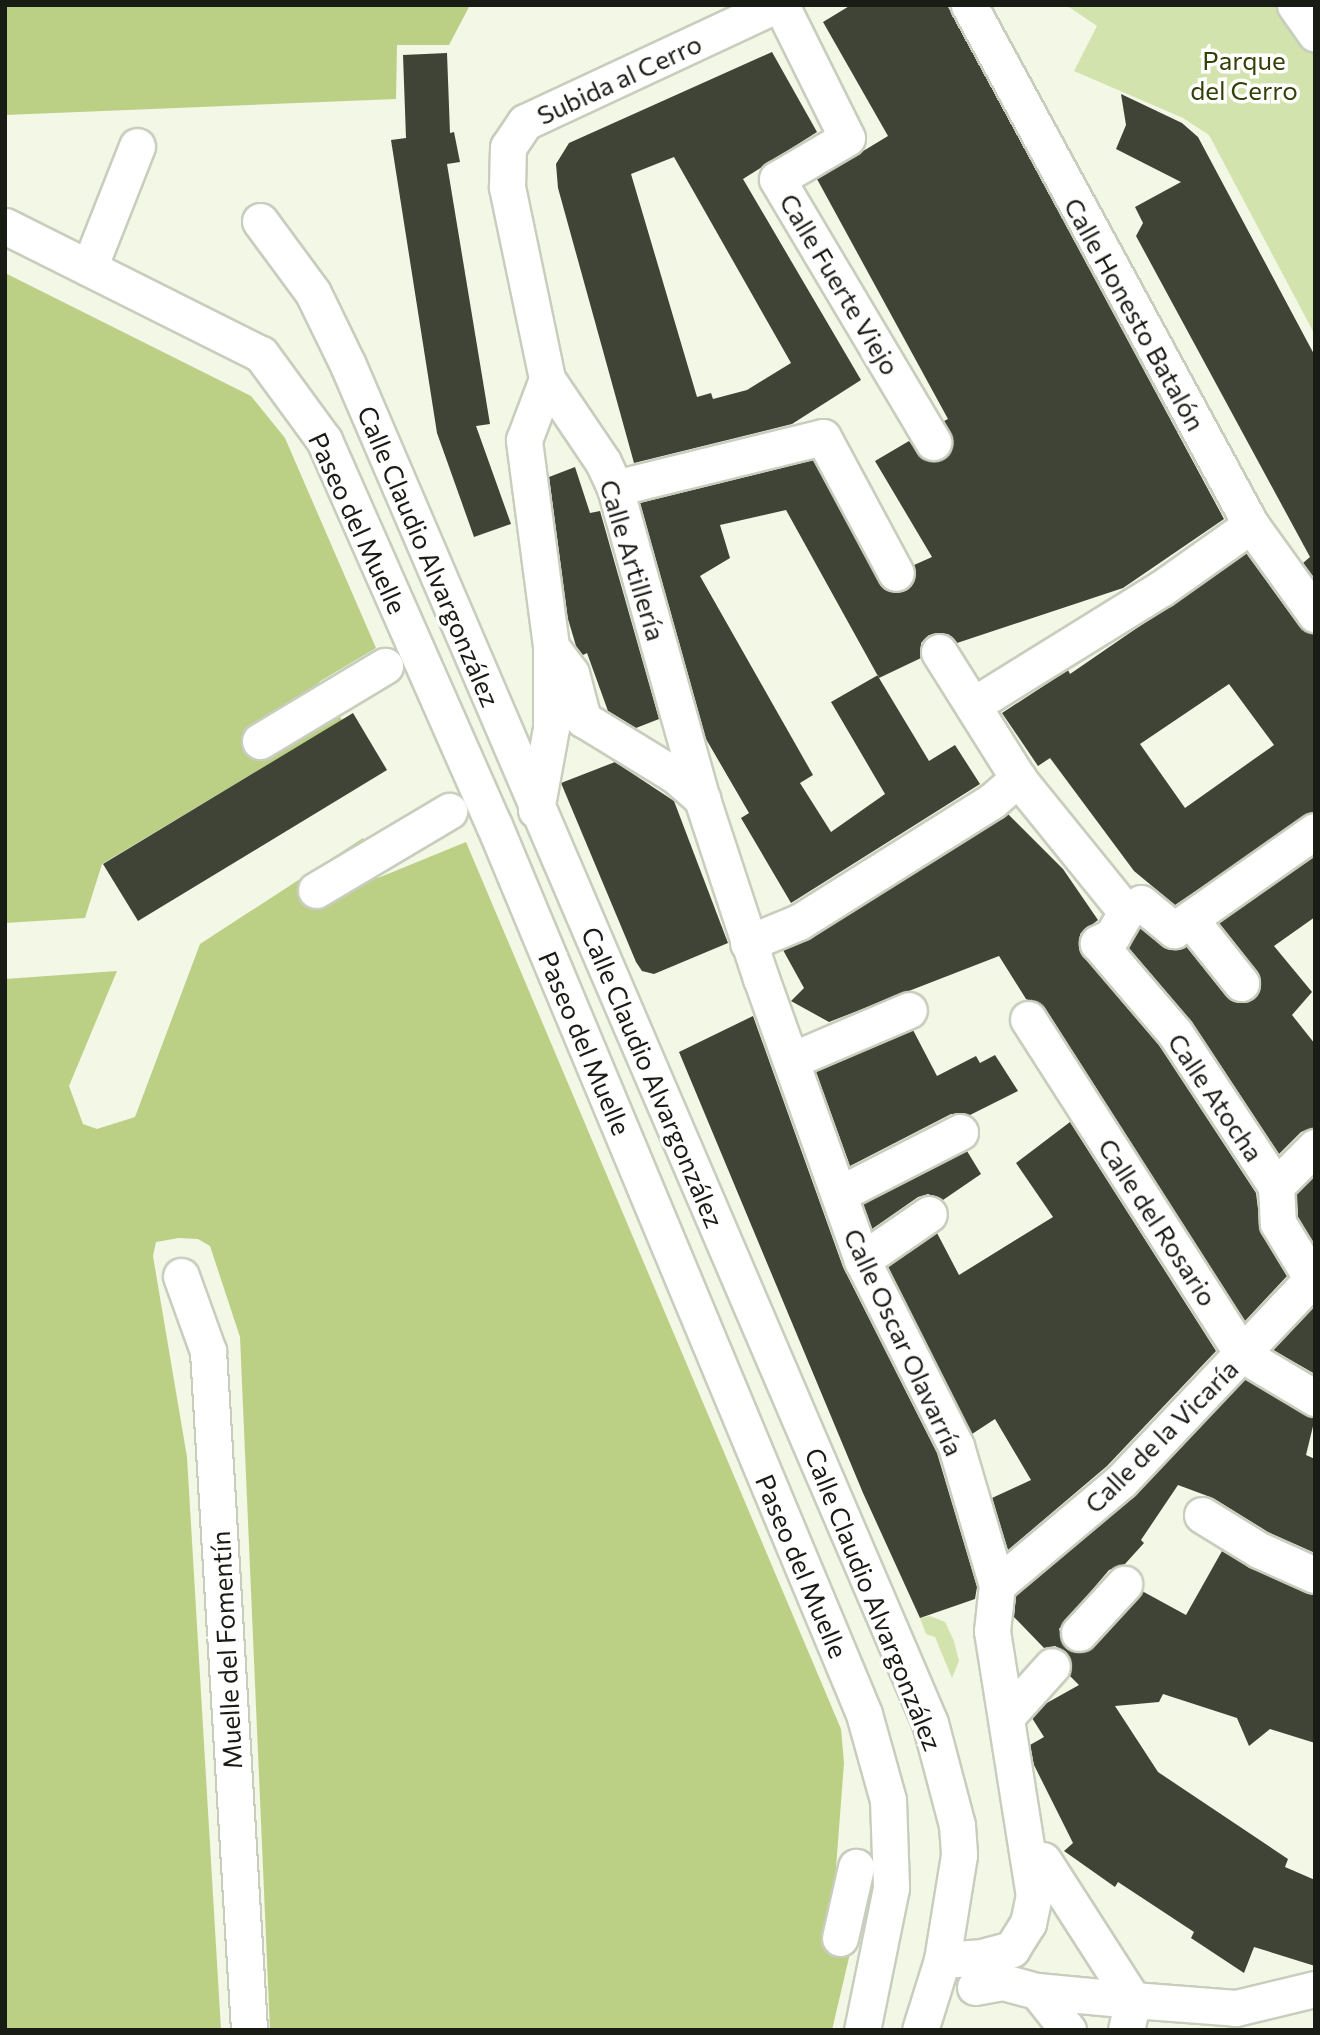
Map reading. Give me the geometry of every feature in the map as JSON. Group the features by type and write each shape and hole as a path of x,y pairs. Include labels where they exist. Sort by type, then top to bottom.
{"street":[{"name":"Subida al Cerro","path":"507,187 508,148 526,122 778,5"},
{"name":"Calle Fuerte Viejo","path":"778,5 847,138 777,179 933,442"},
{"name":"Calle Honesto Batalón","path":"969,5 1022,109 1251,525 1315,614"},
{"path":"1295,5 1315,34"},
{"path":"89,268 138,146"},
{"name":"Calle Artillería","path":"507,187 547,379 603,462 615,488 702,799 748,943"},
{"name":"Calle Claudio Alvargonzález","path":"260,221 313,293 348,365 536,810 930,1723 957,1825 959,1855 942,1959 920,2030"},
{"name":"Paseo del Muelle","path":"5,226 261,354 324,440 477,788 864,1714 888,1800 891,1888 862,2030"},
{"path":"536,810 551,728 551,646 524,440 547,379"},
{"path":"615,488 823,437 897,573"},
{"path":"973,705 1162,589 1251,525"},
{"path":"551,646 570,673 583,719 676,776 702,799"},
{"path":"939,652 973,705 1005,790 1146,920 1241,983"},
{"path":"260,741 385,666"},
{"path":"748,943 799,922 1005,790"},
{"path":"316,890 449,811"},
{"path":"1146,920 1315,831"},
{"name":"Calle Atocha","path":"1146,920 1098,943 1175,1033 1276,1186 1278,1223 1313,1277"},
{"name":"Calle Oscar Olavarría","path":"748,943 862,1260 956,1446 997,1585"},
{"path":"792,1060 909,1010"},
{"name":"Calle del Rosario","path":"1028,1019 1243,1355 1315,1398"},
{"path":"839,1194 960,1132"},
{"path":"1276,1186 1315,1147"},
{"path":"862,1260 929,1214"},
{"name":"Muelle del Fomentín","path":"181,1276 208,1351 248,2030"},
{"name":"Calle de la Vicaría","path":"997,1585 1121,1481 1243,1355 1313,1277"},
{"path":"1202,1515 1259,1550 1315,1575"},
{"path":"1079,1633 1124,1584"},
{"path":"942,1959 983,1957 1012,1949 1028,1923 1034,1895 992,1631 997,1585"},
{"path":"1007,1716 1052,1666"},
{"path":"1043,1860 1129,2015"},
{"path":"840,1938 856,1867"},
{"path":"975,1987 1003,1982 1129,2015 1236,2008 1315,1989"},
{"path":"1037,1991 1062,2026"}],"green space":[{"name":"Parque del Cerro","path":"1066,5 1315,5 1315,335 1209,135 1183,118 1074,71 1097,26"},
{"path":"930,1616 945,1622 954,1641 959,1661 952,1678 935,1637 926,1634 920,1618"}],"shaded area":[{"path":"5,5 470,5 449,45 397,45 396,99 5,115"},
{"path":"5,273 251,396 285,438 376,648 319,682 342,720 102,864 85,918 5,923"},
{"path":"363,838 378,878 466,842 841,1729 844,1763 834,1894 863,1898 832,2030 270,2030 240,1337 210,1246 198,1239 179,1238 156,1242 153,1256 187,1457 221,2030 5,2030 5,979 117,971 69,1086 83,1124 97,1129 135,1117 200,944"}],"building":[{"path":"851,5 947,5 1224,519 1123,588 957,643 948,634 929,635 921,643 921,658 879,678 929,761 955,745 980,784 791,903 741,818 749,813 706,739 640,503 813,460 885,590 906,590 913,583 914,565 932,557 875,461 909,441 924,460 943,460 953,442 944,421 948,419 817,179 888,136 823,22","holes":["786,510 877,675 831,702 885,794 831,832 800,783 813,775 700,576 730,558 720,525"]},
{"path":"772,52 817,132 743,179 861,380 792,424 634,463 558,188 556,164 569,143","holes":["674,157 791,363 747,390 713,399 711,393 697,397 631,174"]},
{"path":"447,53 450,133 454,132 460,162 447,164 490,424 476,426 511,524 474,537 437,433 391,140 406,138 403,55"},
{"path":"1121,94 1182,123 1198,137 1315,356 1315,579 1303,563 1310,557 1136,236 1143,223 1135,207 1181,182 1116,149 1126,125"},
{"path":"575,467 590,513 600,511 659,719 636,728 608,711 587,653 583,655 576,646 568,619 549,477"},
{"path":"1246,553 1299,626 1315,634 1315,811 1175,905 1134,871 1050,758 1038,766 1002,713 1068,670 1070,674","holes":["1229,684 1274,745 1185,808 1140,744"]},
{"path":"353,713 387,770 138,921 103,864"},
{"path":"615,762 674,801 728,943 654,974 642,971 636,962 561,783"},
{"path":"1008,814 1063,869 1098,920 1080,934 1082,955 1159,1045 1256,1193 1261,1233 1287,1276 1245,1321 1045,1008 1026,999 999,956 829,1022 791,1001 804,988 783,950 810,939"},
{"path":"1315,856 1315,917 1274,946 1312,992 1292,1015 1315,1044 1315,1127 1301,1132 1279,1154 1192,1022 1128,947 1140,928 1162,946 1174,950 1186,946 1226,996 1234,1002 1253,999 1260,990 1257,971 1219,923"},
{"path":"753,1016 843,1267 937,1453 977,1587 975,1599 920,1618 863,1493 679,1052"},
{"path":"913,1030 937,1076 976,1056 980,1063 995,1055 1018,1091 970,1115 951,1114 850,1166 816,1072"},
{"path":"1070,1122 1216,1351 1107,1466 1008,1550 992,1498 1031,1480 995,1419 972,1434 888,1267 937,1233 959,1275 1053,1217 1016,1163"},
{"path":"967,1151 981,1174 943,1200 928,1194 918,1197 872,1229 863,1204"},
{"path":"1315,1176 1315,1245 1298,1217 1297,1194"},
{"path":"1315,1306 1315,1374 1273,1350"},
{"path":"1245,1379 1315,1418 1306,1455 1315,1459 1315,1553 1268,1532 1213,1498 1178,1485 1141,1540 1144,1543 1125,1564 1109,1570 1059,1629 1066,1648 1086,1652 1142,1591 1186,1615 1222,1551 1251,1568 1315,1595 1315,1743 1270,1729 1249,1746 1237,1718 1163,1694 1159,1702 1115,1706 1158,1772 1288,1859 1285,1867 1315,1880 1315,1966 1254,1947 1244,1973 1191,1938 1194,1932 1118,1882 1115,1887 1064,1851 1073,1843 1034,1765 1030,1745 1044,1737 1032,1718 1045,1704 1079,1685 1069,1675 1071,1660 1066,1652 1055,1646 1044,1648 1014,1617 1016,1595 1134,1496"}]}
